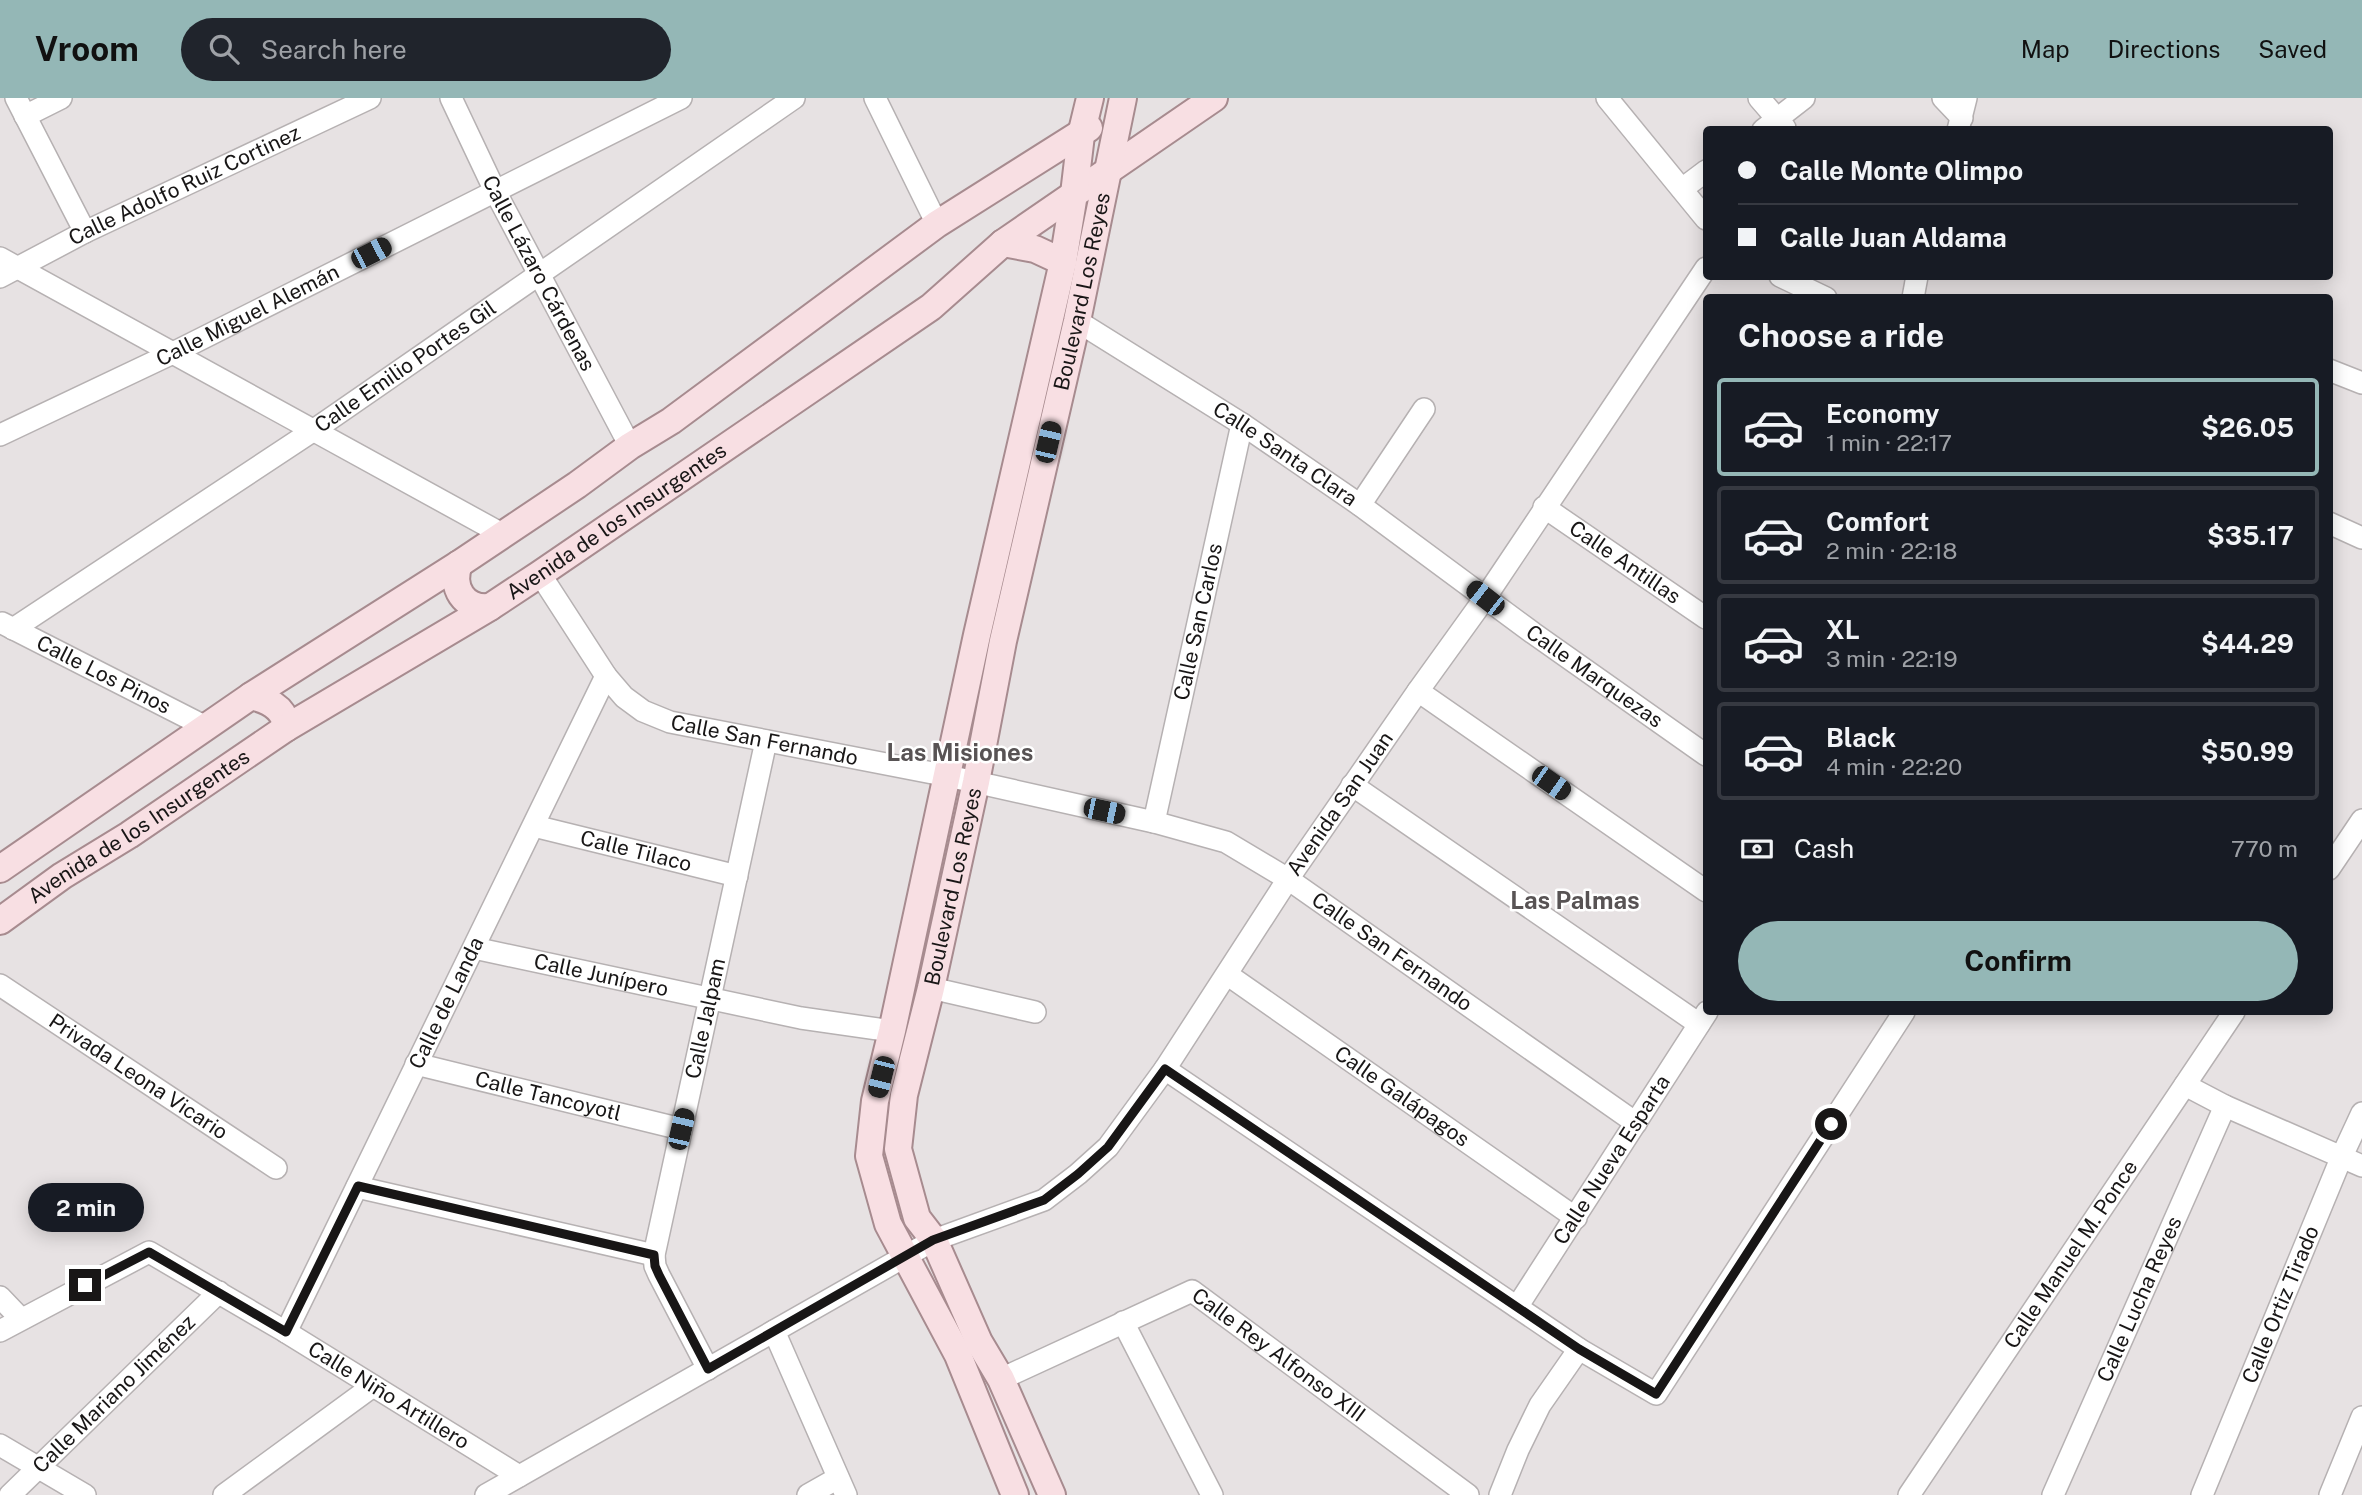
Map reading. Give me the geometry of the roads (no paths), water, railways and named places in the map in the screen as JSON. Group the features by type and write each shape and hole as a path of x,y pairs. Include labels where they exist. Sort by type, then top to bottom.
{"main road":[{"name":"Boulevard Los Reyes","path":"1052,1495 1001,1379 979,1342 933,1240 917,1218 898,1149 904,1095 931,988 976,782 1003,641 1081,135 1090,98"},
{"name":"Avenida de los Insurgentes","path":"0,920 286,728 490,607 540,574 930,307 1003,243 1214,98"},
{"name":"Avenida de los Insurgentes","path":"0,869 251,696 460,564 630,446 671,421 937,224 1081,135 1125,100"},
{"name":"Boulevard Los Reyes","path":"1014,1495 958,1355 888,1224 869,1156 875,1101 948,776 1030,463 1077,321 1107,171 1125,100"},
{"path":"1003,243 1035,248 1063,262"},
{"path":"460,564 455,581 462,597 475,607 490,607"},
{"path":"251,696 267,700 278,709 286,720 286,728"}],"street":[{"path":"61,98 21,107 85,232"},
{"name":"Calle Adolfo Ruiz Cortinez","path":"6,268 370,98"},
{"name":"Calle Lázaro Cárdenas","path":"451,98 538,276 630,446"},
{"name":"Calle Miguel Alemán","path":"0,435 173,353 681,98"},
{"name":"Calle Emilio Portes Gil","path":"6,626 314,430 794,98"},
{"path":"874,98 937,224"},
{"path":"1607,98 1703,215"},
{"path":"1759,98 1775,126 1804,98"},
{"path":"1943,98 1962,115"},
{"path":"1682,189 1703,173"},
{"path":"6,268 173,353 502,534"},
{"name":"Avenida San Juan","path":"486,1495 933,1240 1044,1200 1108,1147 1165,1069 1352,785 1485,598 1703,272"},
{"path":"1788,280 1818,294"},
{"name":"Calle Santa Clara","path":"1077,321 1242,424 1360,505 1485,598"},
{"path":"2333,372 2362,383"},
{"path":"1360,505 1424,409"},
{"name":"Calle San Carlos","path":"1154,822 1242,424"},
{"name":"Calle Antillas","path":"1544,507 1703,616"},
{"path":"2333,525 2362,538"},
{"name":"Calle San Fernando","path":"540,574 606,676 624,697 652,715 670,722 976,782 1154,822 1226,842 1289,879 1636,1123"},
{"name":"Calle Marquezas","path":"1485,598 1703,753"},
{"name":"Calle Los Pinos","path":"6,626 206,727"},
{"name":"Calle de Landa","path":"286,1332 606,676"},
{"path":"1418,691 1703,889"},
{"name":"Calle Jalpam","path":"654,1255 766,741"},
{"path":"1352,785 1703,1018"},
{"path":"2333,863 2362,820"},
{"name":"Calle Tilaco","path":"534,826 737,876"},
{"name":"Calle Junípero","path":"474,948 802,1018 892,1031"},
{"name":"Calle Galápagos","path":"1227,975 1576,1218"},
{"name":"Privada Leona Vicario","path":"0,985 276,1168"},
{"path":"931,988 1035,1012"},
{"path":"1165,1069 1579,1349 1656,1394 1902,1015"},
{"name":"Calle Manuel M. Ponce","path":"1909,1495 2232,1015"},
{"name":"Calle Nueva Esparta","path":"1517,1307 1703,1018"},
{"name":"Calle Tancoyotl","path":"416,1064 681,1129"},
{"path":"2185,1085 2225,1106 2362,1166"},
{"name":"Calle Lucha Reyes","path":"2053,1495 2225,1106"},
{"name":"Calle Ortiz Tirado","path":"2202,1495 2362,1113"},
{"path":"358,1186 654,1255 659,1275 708,1369"},
{"name":"Calle Niño Artillero","path":"21,1319 149,1252 286,1332 519,1476"},
{"name":"Calle Mariano Jiménez","path":"10,1495 219,1292"},
{"name":"Calle Rey Alfonso XIII","path":"1001,1379 1192,1292 1468,1495"},
{"path":"0,1297 21,1319 0,1331"},
{"path":"1123,1322 1212,1495"},
{"path":"774,1331 842,1487 808,1495"},
{"path":"1500,1495 1540,1405 1579,1349"},
{"path":"223,1495 373,1386"},
{"path":"2330,1495 2362,1417"},
{"path":"0,1445 85,1495"}],"district":[{"name":"Las Misiones","path":"960,753"},
{"name":"Las Palmas","path":"1575,901"}]}
